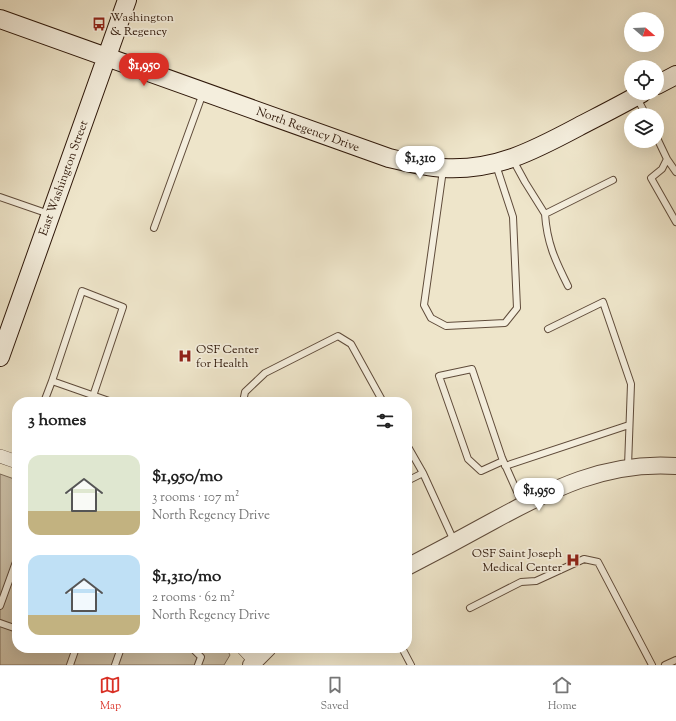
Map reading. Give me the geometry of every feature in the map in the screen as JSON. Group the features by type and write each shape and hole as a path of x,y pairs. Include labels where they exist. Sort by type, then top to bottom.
{"main road":[{"name":"East Washington Street","path":"1,352 127,0"},
{"name":"North Regency Drive","path":"0,19 389,158 443,168 474,167 513,159 543,146 630,100"},
{"path":"664,81 676,75"}],"street":[{"path":"0,456 12,460"},
{"path":"412,564 542,495 576,480 594,474 628,468 662,465 676,466"},
{"path":"246,653 253,663 263,653"}],"lane":[{"path":"154,228 204,92"},
{"path":"662,148 676,172"},
{"path":"513,159 545,214 546,231 552,255 568,286"},
{"path":"667,159 662,169 651,178 676,222"},
{"path":"443,168 424,304 432,318 446,326 505,324 517,308 513,217 495,163"},
{"path":"545,214 613,180"},
{"path":"0,197 50,214"},
{"path":"46,397 82,291 123,307 93,395"},
{"path":"548,330 603,302 631,384 628,468"},
{"path":"244,397 245,392 265,373 338,336 351,344 380,397"},
{"path":"523,505 504,463 472,369 439,376 468,459 481,470 504,463 629,425"},
{"path":"52,381 98,397"},
{"path":"412,454 454,542"},
{"path":"676,461 676,466"},
{"path":"412,478 422,473"},
{"path":"470,608 521,582 536,581 584,559 598,562 652,665"},
{"path":"0,606 12,573"},
{"path":"0,623 12,627"},
{"path":"70,665 74,653"},
{"path":"115,665 119,653"},
{"path":"197,653 201,657 198,665"},
{"path":"405,653 411,665"},
{"path":"665,665 676,660"}],"shaded area":[{"path":"0,474 12,478 12,653 229,653 230,655 224,665 0,665"}],"place":[{"name":"Washington & Regency","path":"99,24"},
{"name":"OSF Center for Health","path":"185,356"},
{"name":"OSF Saint Joseph Medical Center","path":"573,560"}]}
